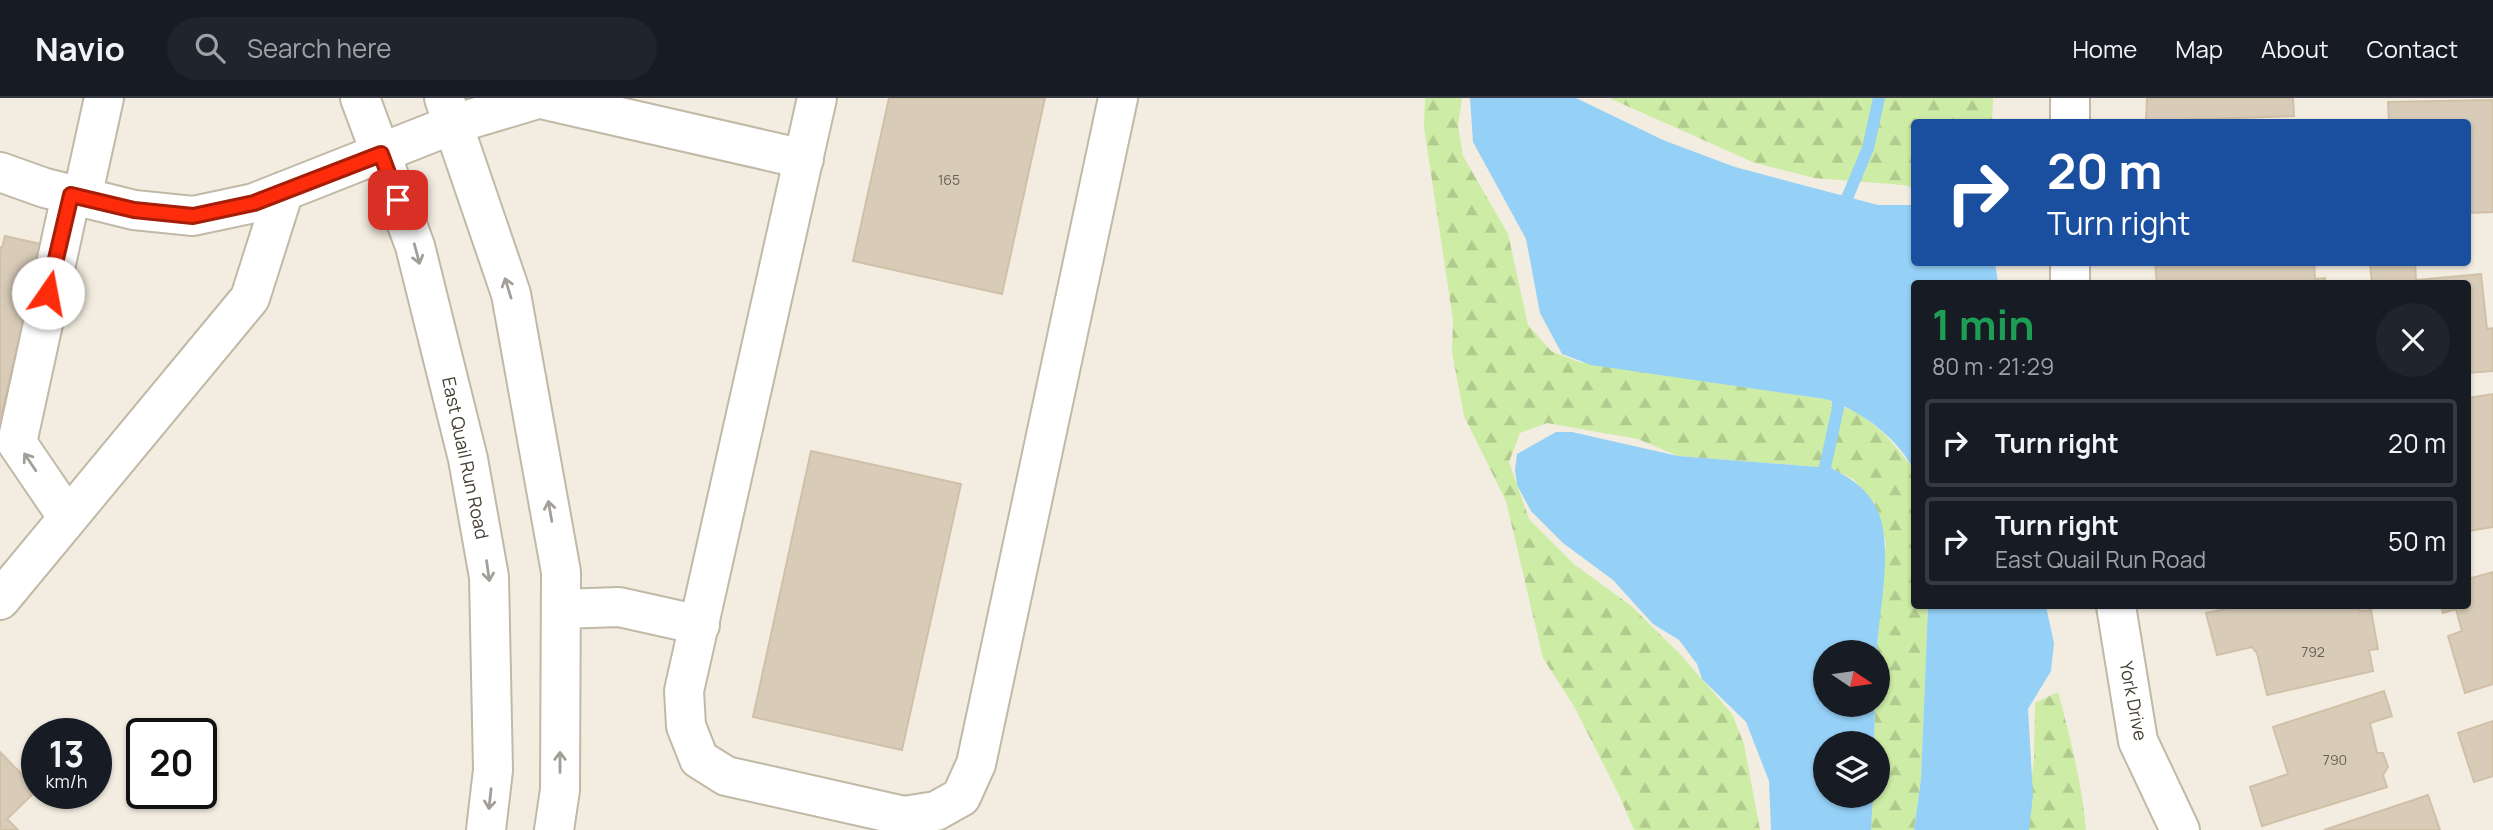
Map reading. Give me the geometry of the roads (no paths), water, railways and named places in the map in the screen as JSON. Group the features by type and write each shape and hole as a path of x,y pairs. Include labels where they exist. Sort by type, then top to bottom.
{"street":[{"path":"68,518 17,443 76,197 104,98"},
{"name":"East Quail Run Road","path":"360,98 415,246 468,458 489,577 493,769 486,830"},
{"path":"817,98 684,691 686,726 699,759 726,776 904,816 936,811 961,797 976,764 1118,98"},
{"path":"2070,98 2070,119"},
{"path":"0,172 76,197 134,210 193,216 254,203 381,154 449,111 541,99 804,159"},
{"path":"449,111 511,294 561,572 560,790 554,830"},
{"path":"0,600 250,298 284,191"},
{"path":"561,608 619,607 700,625"},
{"name":"York Drive","path":"2116,609 2138,741 2180,830"}],"water":[{"path":"1470,98 1576,98 1663,140 1735,167 1878,205 1911,205 1911,266 1995,266 1998,280 1911,280 1911,466 1898,447 1877,426 1851,410 1825,399 1591,365 1562,354 1540,313 1526,239 1473,142"},
{"path":"1556,432 1572,432 1678,456 1831,468 1854,482 1869,496 1880,517 1884,535 1884,575 1878,640 1813,640 1813,718 1875,718 1874,731 1813,731 1813,808 1872,808 1871,830 1771,830 1769,781 1746,722 1702,679 1697,664 1679,640 1653,624 1613,580 1563,543 1531,511 1517,485 1517,454"},
{"path":"1928,609 2047,609 2054,643 2051,671 2028,709 2033,795 2029,830 1914,830 1921,779"}],"waterway":[{"path":"1842,210 1868,148 1879,98"},
{"path":"1822,481 1838,408 1838,389"}]}
